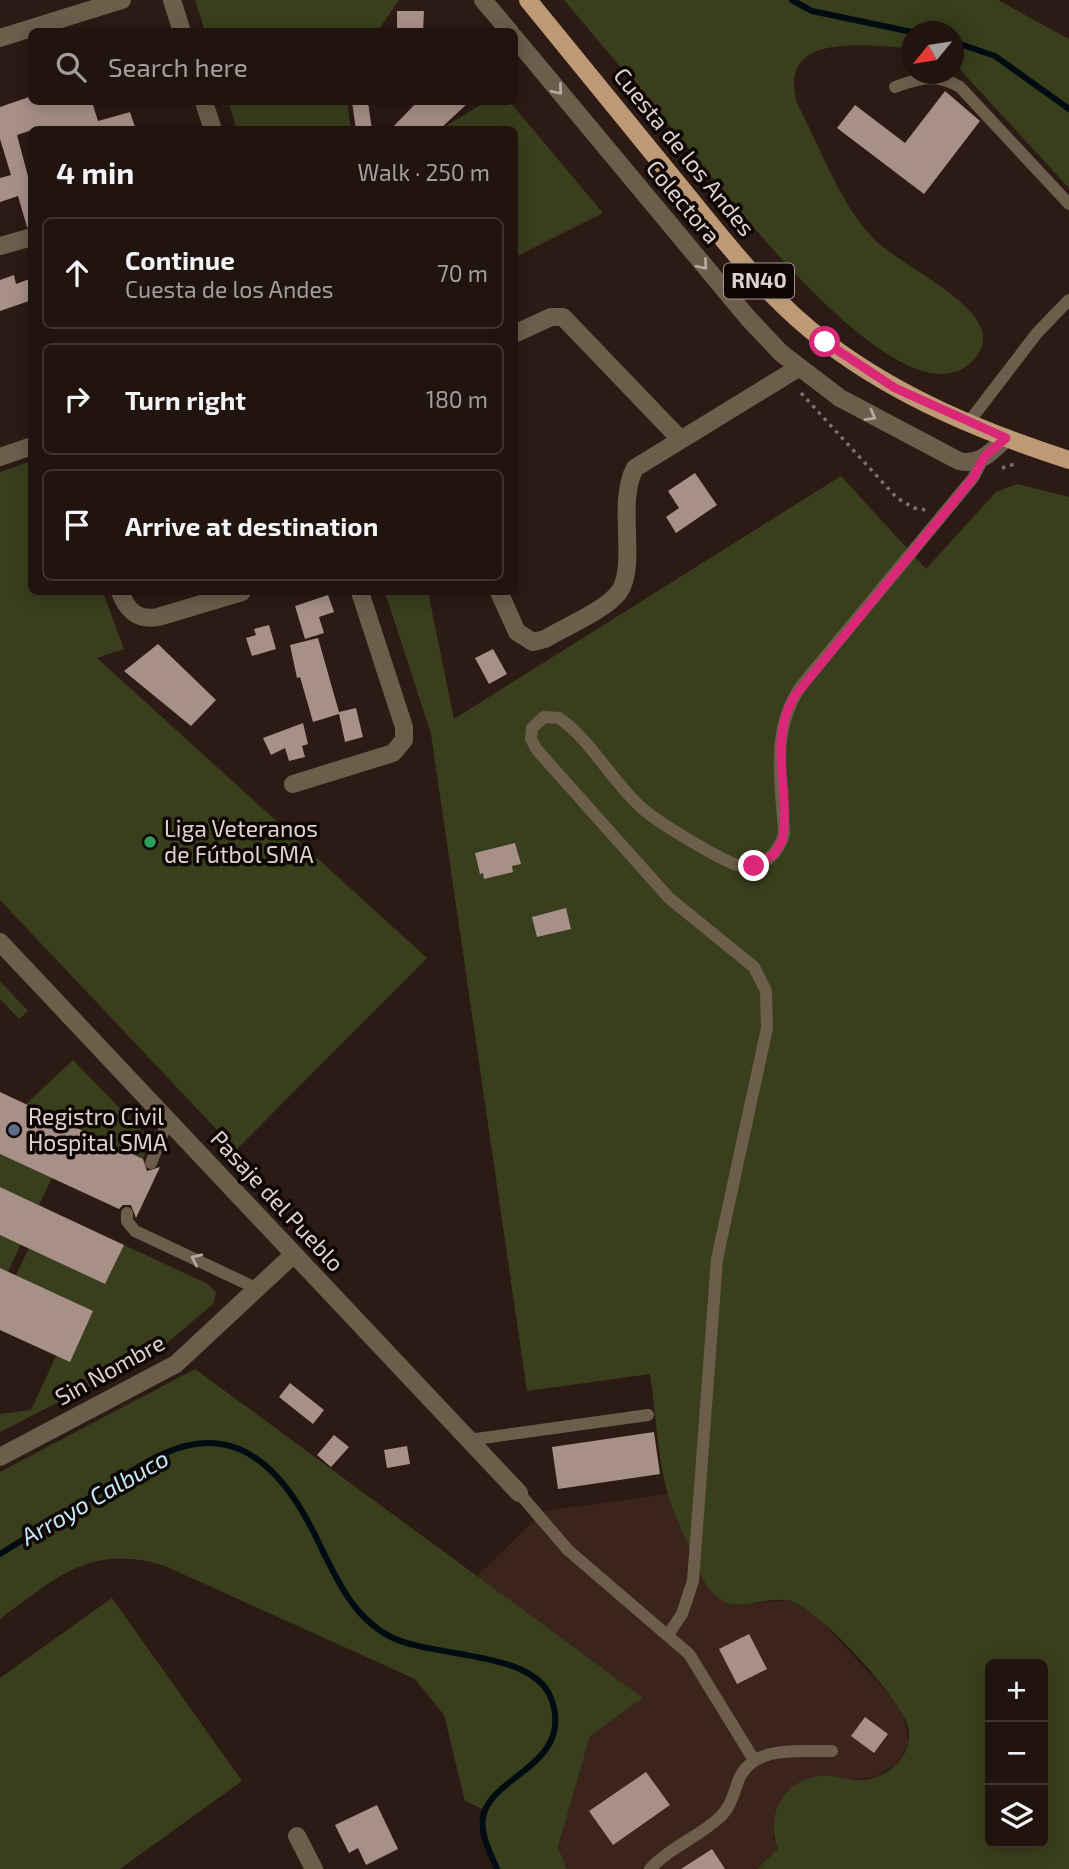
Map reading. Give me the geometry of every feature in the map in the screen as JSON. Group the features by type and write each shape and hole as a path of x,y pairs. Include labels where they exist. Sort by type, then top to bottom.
{"main road":[{"name":"Cuesta de los Andes","path":"528,0 736,254 792,315 871,374 968,423 1069,460"}],"street":[{"path":"32,28 122,0"},
{"path":"172,0 180,28"},
{"path":"484,0 507,28"},
{"path":"0,38 28,29"},
{"name":"Colectora","path":"518,42 748,318 798,368 861,410 959,461 971,462 984,457"},
{"path":"205,105 212,126"},
{"path":"0,246 28,238"},
{"path":"518,332 551,317 563,317 680,439"},
{"path":"500,595 517,632 533,642 545,639 615,597 625,581 627,493 631,476 642,462 798,368"},
{"path":"984,457 1006,438"},
{"path":"0,457 28,447"},
{"path":"121,595 126,605 138,616 158,617 232,595"},
{"path":"293,784 387,755 402,745 404,727 361,595"},
{"name":"Pasaje del Pueblo","path":"0,942 519,1493"},
{"name":"Sin Nombre","path":"0,1457 176,1364 294,1254"},
{"path":"298,1836 314,1869"}],"lane":[{"path":"895,87 926,77 938,77 960,87 1069,204"},
{"path":"968,423 1037,333 1069,300"},
{"path":"668,1635 682,1614 693,1581 717,1259 767,1028 769,1004 754,967 659,887 537,750 531,739 532,728 544,717 559,718 650,815 734,864 754,866 768,859 779,848 784,833 780,740 788,707 809,676 973,478 984,457"},
{"path":"150,1163 168,1120"},
{"path":"127,1213 128,1223 135,1230 258,1289"},
{"path":"469,1440 648,1415"},
{"path":"519,1493 568,1550 668,1635 698,1666 754,1760"},
{"path":"650,1869 669,1852 723,1814 743,1772 754,1760 779,1753 832,1751"}],"shaded area":[{"path":"668,1494 702,1577 737,1605 787,1600 815,1614 893,1699 903,1714 909,1742 896,1765 875,1777 851,1779 773,1835 778,1849 757,1869 567,1869 558,1847 590,1736 642,1698 477,1576 544,1511"}],"green space":[{"path":"195,0 399,0 380,28 204,28"},
{"path":"564,0 998,0 1069,39 1069,188 964,74 964,21 901,21 901,47 872,45 830,47 813,53 800,63 794,80 797,103 831,173 860,223 884,248 962,303 974,315 981,328 982,347 976,357 947,374 909,366 867,340 822,301 741,213"},
{"path":"229,105 347,105 351,126 236,126"},
{"path":"480,105 513,105 603,213 518,256 518,126 446,126"},
{"name":"Liga Veteranos de Fútbol SMA","path":"28,462 28,595 104,595 124,649 97,658 427,958 236,1150 0,900 0,472"},
{"path":"841,476 926,569 996,492 1017,484 1069,497 1069,1869 757,1869 778,1849 774,1824 780,1801 787,1792 796,1784 821,1776 863,1780 882,1775 904,1755 908,1746 908,1726 890,1695 874,1675 835,1634 799,1605 786,1600 731,1604 715,1595 707,1586 668,1495 659,1450 650,1374 527,1391 431,734 386,595 429,595 454,719"},
{"path":"0,981 28,1011 19,1019 0,999"},
{"path":"73,1060 151,1140 143,1159 26,1104"},
{"path":"0,1154 52,1178 39,1205 0,1187"},
{"path":"0,1235 21,1244 8,1272 0,1268"},
{"path":"124,1245 208,1284 216,1293 213,1304 155,1353 0,1432 0,1414 31,1410 56,1356 70,1361 16,1275 29,1248 105,1284"},
{"path":"195,1369 643,1698 590,1736 558,1847 567,1869 497,1869 483,1831 485,1810 465,1801 444,1715 415,1679 165,1566 139,1560 116,1559 76,1568 39,1590 0,1619 0,1472"},
{"path":"112,1598 242,1781 120,1869 0,1869 0,1678"}],"building":[{"path":"397,11 424,11 423,28 397,28"},
{"path":"945,91 980,121 924,194 837,128 855,105 905,143"},
{"path":"28,97 28,105 93,105 98,121 130,112 135,126 28,126 28,131 17,135 28,176 27,227 18,196 0,202 0,178 11,175 0,139 0,107"},
{"path":"352,105 368,105 371,126 355,126"},
{"path":"414,105 466,105 443,126 394,126"},
{"path":"14,275 16,284 28,280 28,301 0,311 0,280"},
{"path":"695,473 717,505 676,533 666,517 679,508 668,491"},
{"path":"328,595 334,612 319,617 324,633 305,639 295,606"},
{"path":"269,625 276,649 252,656 246,638 256,635 254,629"},
{"path":"318,638 339,712 356,708 363,737 345,742 339,714 313,722 300,677 297,678 290,645"},
{"path":"158,644 216,700 191,726 124,671"},
{"path":"493,649 507,674 489,684 475,658"},
{"path":"303,723 308,744 302,746 305,757 289,761 285,748 271,755 263,738"},
{"path":"515,843 521,864 512,866 513,872 484,879 483,873 480,874 475,853"},
{"path":"566,908 571,929 537,937 532,917"},
{"path":"0,1092 143,1159 147,1171 160,1167 136,1218 131,1205 123,1205 119,1209 0,1154"},
{"path":"0,1187 124,1245 105,1284 0,1235"},
{"path":"0,1268 93,1311 70,1362 0,1330"},
{"path":"290,1383 324,1410 313,1424 279,1397"},
{"path":"654,1432 660,1474 558,1489 552,1447"},
{"path":"334,1435 349,1447 331,1467 317,1455"},
{"path":"407,1446 410,1464 387,1468 384,1450"},
{"path":"749,1634 767,1669 737,1684 719,1649"},
{"path":"865,1717 888,1734 874,1753 851,1736"},
{"path":"646,1772 670,1805 613,1845 589,1811"},
{"path":"377,1805 398,1849 366,1865 358,1848 349,1853 335,1825"},
{"path":"712,1849 725,1869 681,1869"}],"waterway":[{"path":"792,0 812,11 901,30"},
{"path":"964,45 995,56 1069,109"},
{"name":"Arroyo Calbuco","path":"0,1554 163,1454 190,1445 215,1443 237,1448 256,1458 274,1473 289,1492 303,1513 344,1592 375,1627 408,1643 479,1657 524,1671 540,1682 551,1698 555,1721 552,1739 542,1754 499,1791 488,1804 483,1818 485,1838 497,1869"}],"place":[{"name":"Liga Veteranos de Fútbol SMA","path":"150,842"},
{"name":"Registro Civil Hospital SMA","path":"14,1130"}],"route":[{"path":"754,866 774,854 784,833 779,752 781,728 788,707 809,676 973,478 984,457 1006,438 930,407 859,367 825,342"}]}
